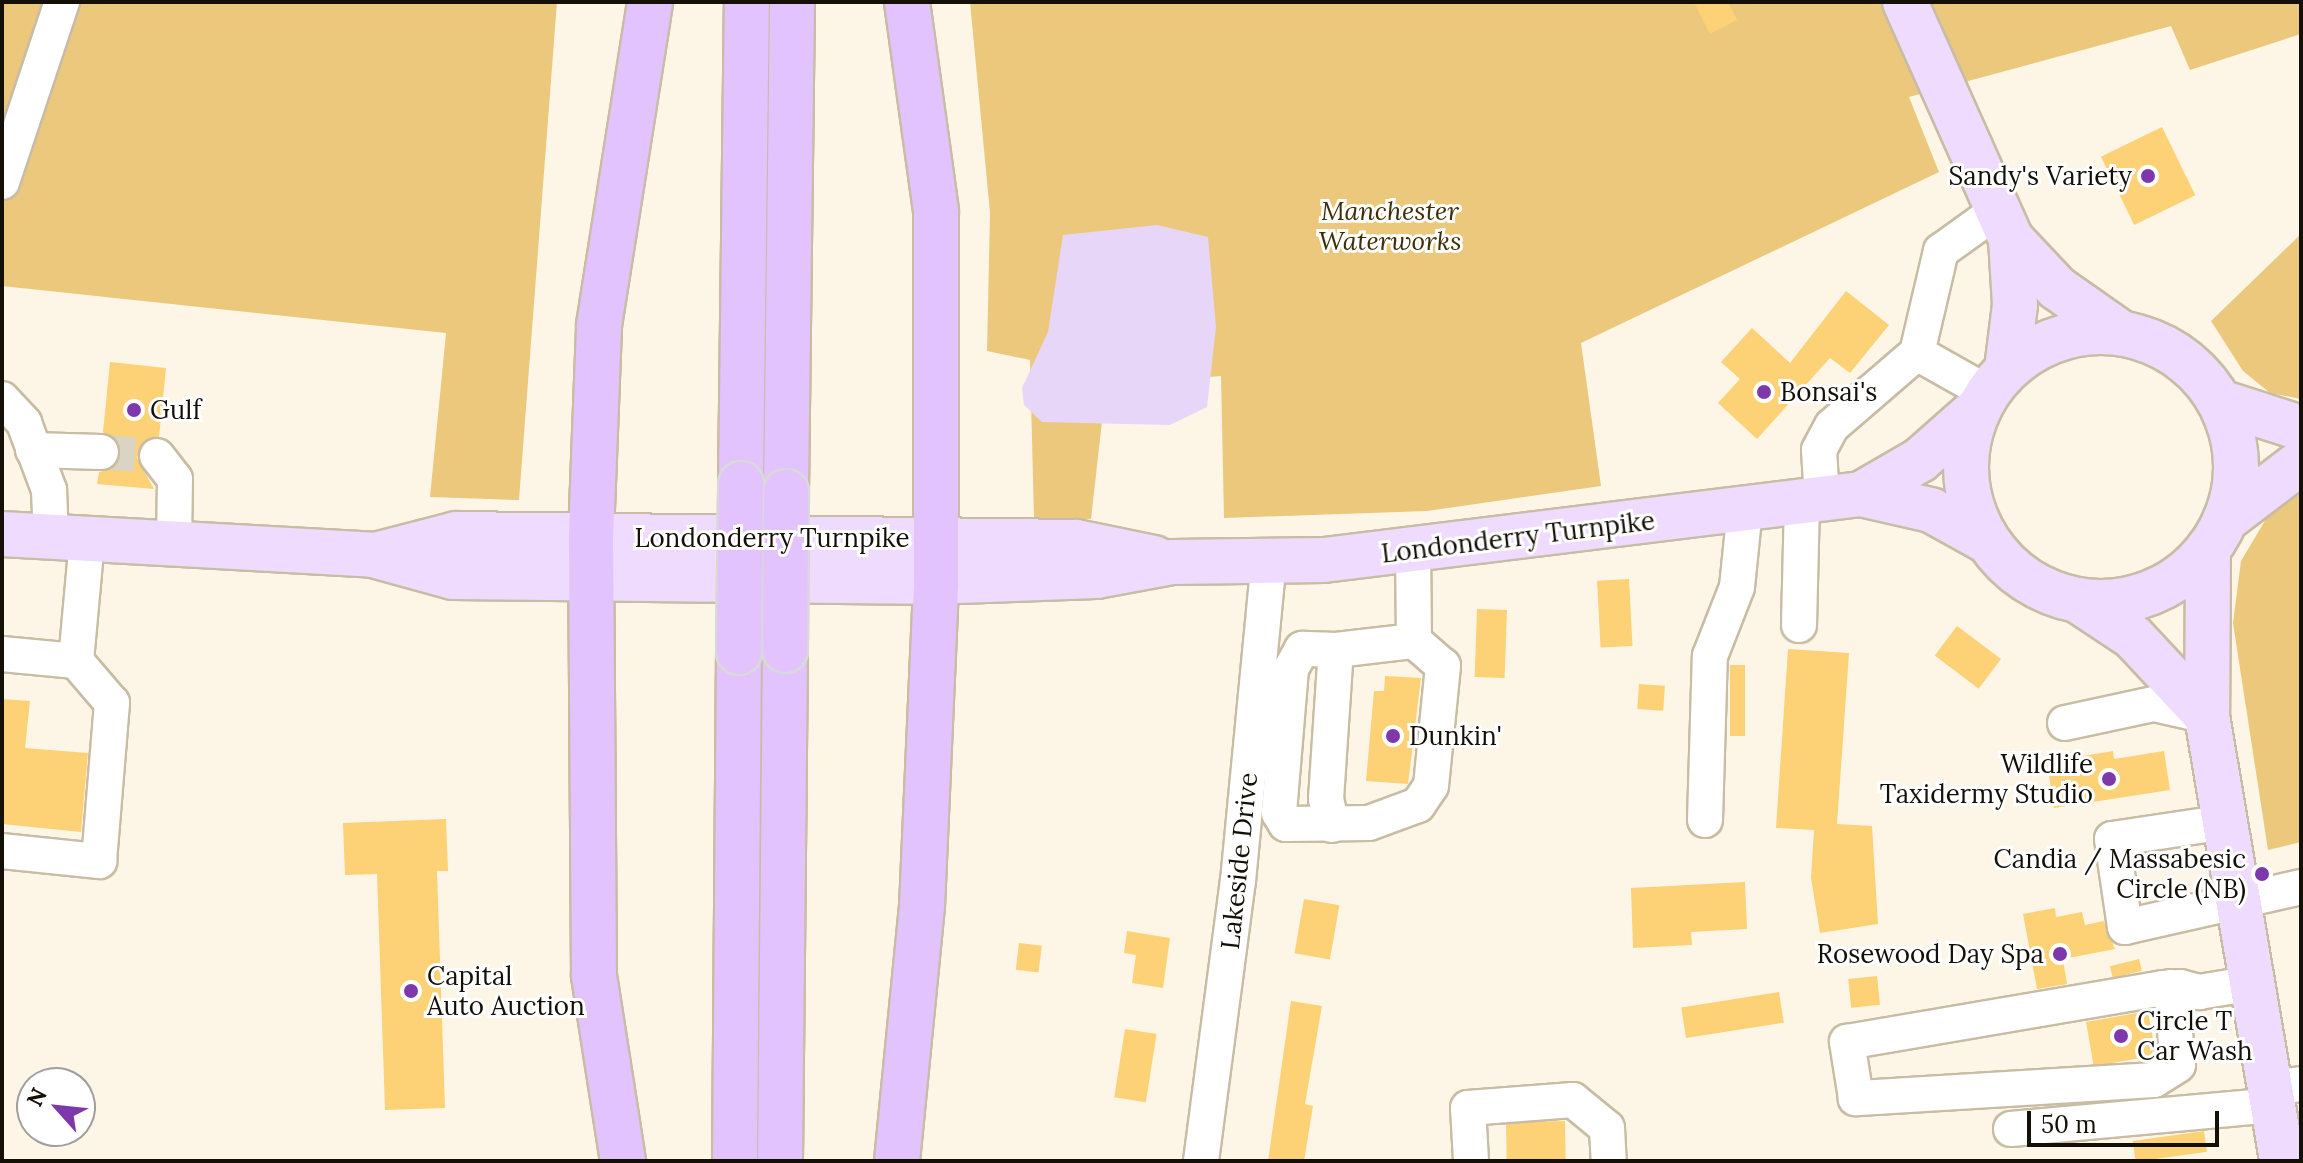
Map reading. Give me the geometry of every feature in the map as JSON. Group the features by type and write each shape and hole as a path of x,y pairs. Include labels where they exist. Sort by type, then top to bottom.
{"highway":[{"path":"623,1161 594,975 592,557 599,325 650,2"},
{"path":"735,1161 747,2"},
{"path":"780,1161 792,2"},
{"path":"897,1161 922,907 936,582 936,211 907,2"}],"main road":[{"path":"1905,2 2004,224 2057,288 2121,333 2184,360 2220,402 2236,460 2216,535 2207,716 2253,983 2282,1092 2282,1161"},
{"path":"2004,224 2015,305 1966,475 1987,541 2033,584 2077,600 2133,637 2207,716"},
{"path":"1992,390 2060,338 2121,333"},
{"name":"Londonderry Turnpike","path":"1828,498 1920,460 1992,390"},
{"path":"2220,402 2301,428"},
{"path":"2077,600 2150,593 2301,462"},
{"name":"Londonderry Turnpike","path":"2,534 373,555 456,534 592,557 936,582 1096,576 1172,562 1269,561 1413,551 1828,498 1931,510 1987,541"},
{"name":"Londonderry Turnpike","path":"592,557 936,539 1076,542 1172,562"}],"street":[{"path":"2,182 62,2"},
{"path":"1799,625 1828,498 1819,450 1832,426 1917,353 1941,251 2004,224"},
{"path":"1917,353 1992,390"},
{"path":"2,399 24,423 69,538 76,661 112,703 99,861 2,851"},
{"path":"33,450 101,452"},
{"path":"157,456 175,479 174,544"},
{"path":"1705,820 1710,656 1737,587 1745,508"},
{"path":"1413,551 1429,655 1420,776 1410,795 1331,820 1286,824 1279,813 1291,669 1302,649 1429,655"},
{"name":"Lakeside Drive","path":"1201,1161 1237,896 1269,561"},
{"path":"1331,820 1336,650"},
{"path":"2,654 76,661"},
{"path":"2065,723 2154,704 2207,716"},
{"path":"2226,822 2112,839 2125,927 2238,898 2301,887"},
{"path":"2181,994 2178,1065 2154,1080 1856,1098 1847,1042 2253,983"},
{"path":"2011,1129 2282,1092"},
{"path":"1471,1161 1468,1108 1573,1100 1607,1128 1609,1161"}],"green space":[{"path":"2,2 557,2 519,500 430,497 446,333 2,286"},
{"name":"Manchester Waterworks","path":"970,2 2301,2 2301,34 2190,70 2171,26 1909,97 1939,172 1581,343 1601,486 1427,511 1224,518 1221,376 1106,386 1091,519 1034,518 1030,360 987,351 990,213"},
{"path":"2301,234 2301,399 2270,393 2243,371 2211,321"},
{"path":"2301,481 2301,842 2268,850 2233,623 2241,561 2282,492"}],"shaded area":[{"path":"1157,225 1208,237 1216,327 1207,407 1170,425 1042,422 1024,405 1022,388 1048,332 1063,235"}],"building":[{"path":"1694,2 1728,2 1737,20 1710,34"},
{"name":"Sandy's Variety","path":"2162,127 2195,195 2134,225 2101,157"},
{"path":"1846,291 1889,325 1850,373 1830,358 1757,439 1718,403 1740,379 1721,362 1752,328 1790,363"},
{"name":"Gulf","path":"110,362 166,368 159,437 144,441 137,458 154,489 97,484 99,472 111,469 121,453 103,432"},
{"path":"1629,579 1633,646 1601,648 1597,581"},
{"path":"1477,609 1507,610 1505,678 1475,677"},
{"path":"1957,626 2001,659 1979,689 1935,656"},
{"path":"1788,649 1849,653 1837,824 1872,826 1878,924 1820,933 1811,878 1814,830 1776,828"},
{"path":"1730,665 1745,665 1745,736 1730,736"},
{"name":"Dunkin'","path":"1385,676 1421,678 1408,784 1366,781 1374,691 1384,691"},
{"path":"1639,684 1665,686 1663,711 1637,709"},
{"path":"2,699 30,701 25,748 88,753 81,832 2,824"},
{"name":"Wildlife Taxidermy Studio","path":"2113,751 2114,759 2164,751 2170,790 2054,808 2047,762"},
{"name":"Capital Auto Auction","path":"446,819 448,871 437,871 445,1108 385,1110 377,874 345,875 343,823"},
{"path":"1745,882 1747,929 1691,932 1692,945 1633,948 1631,888"},
{"path":"1304,899 1339,905 1330,959 1294,953"},
{"name":"Rosewood Day Spa","path":"2055,908 2056,917 2082,912 2085,925 2104,921 2115,949 2063,959 2067,984 2037,989 2023,914"},
{"path":"1127,931 1170,938 1163,988 1132,983 1136,955 1124,953"},
{"path":"1019,943 1042,946 1039,973 1016,970"},
{"path":"2139,959 2142,971 2113,978 2110,966"},
{"path":"1877,976 1880,1005 1851,1008 1848,979"},
{"path":"1779,992 1784,1023 1686,1038 1681,1007"},
{"path":"1291,1001 1322,1006 1305,1104 1313,1106 1304,1161 1268,1161"},
{"name":"Circle T Car Wash","path":"2148,1011 2156,1055 2094,1066 2086,1022"},
{"path":"1125,1029 1157,1034 1146,1102 1114,1097"},
{"path":"1565,1121 1566,1161 1507,1161 1506,1122"},
{"path":"2204,1131 2207,1152 2136,1161 2133,1141"}],"tunnel":[{"path":"101,452 157,456"}],"place":[{"name":"Sandy's Variety","path":"2148,176"},
{"name":"Bonsai's","path":"1764,392"},
{"name":"Gulf","path":"134,410"},
{"name":"Dunkin'","path":"1393,736"},
{"name":"Wildlife Taxidermy Studio","path":"2109,779"},
{"name":"Candia / Massabesic Circle (NB)","path":"2262,874"},
{"name":"Rosewood Day Spa","path":"2060,954"},
{"name":"Capital Auto Auction","path":"411,991"},
{"name":"Circle T Car Wash","path":"2121,1036"}]}
